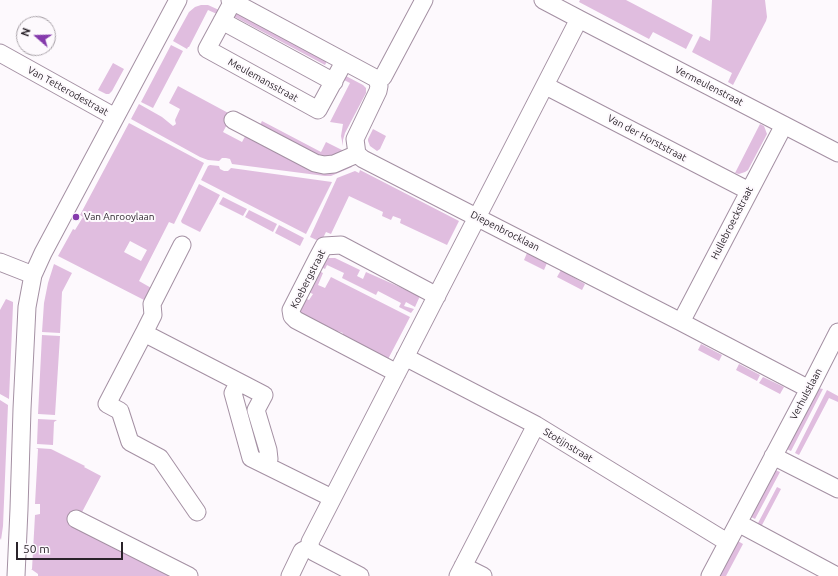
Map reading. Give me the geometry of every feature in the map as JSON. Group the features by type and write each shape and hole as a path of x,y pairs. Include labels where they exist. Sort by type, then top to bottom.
{"street":[{"path":"16,574 27,307 33,276 42,253 178,0"},
{"path":"233,120 315,163 324,165 334,164 357,154 355,139 378,91 379,86 377,79 383,77 424,0"},
{"name":"Vermeulenstraat","path":"543,0 838,152"},
{"name":"Meulemansstraat","path":"344,62 318,110 207,49 231,1 377,79"},
{"path":"360,576 314,552 310,547 310,542 546,86 579,19"},
{"path":"222,21 334,82"},
{"name":"Van Tetterodestraat","path":"0,53 115,117"},
{"name":"Van der Horststraat","path":"546,86 749,191"},
{"name":"Hullebroeckstraat","path":"681,322 784,125"},
{"name":"Diepenbrocklaan","path":"357,154 364,159 809,389"},
{"path":"182,244 152,304 153,315 107,404 120,411 130,442 160,458 197,512"},
{"name":"Koebergstraat","path":"397,373 296,320 292,316 291,310 314,265 324,246 342,245 437,296"},
{"path":"0,262 33,276"},
{"name":"Verhulstlaan","path":"710,576 838,332"},
{"path":"144,333 264,395 256,410 268,450 269,459 266,465"},
{"name":"Stotijnstraat","path":"405,357 536,425 727,542"},
{"path":"239,382 233,393 251,458 332,498"},
{"path":"483,576 460,571 536,425"},
{"path":"773,456 838,489"},
{"path":"76,519 189,576"},
{"path":"738,523 837,576"},
{"path":"290,576 302,551 310,547"}],"shaded area":[{"path":"580,0 626,0 693,35 686,49 653,32 649,39 579,2"},
{"path":"712,0 765,0 766,21 733,85 728,82 732,73 692,52 700,36 710,41"},
{"path":"208,5 219,10 217,14 208,10 187,49 173,41 189,12 195,7"},
{"path":"236,11 328,59 325,65 233,16"},
{"path":"171,45 183,51 153,108 141,102"},
{"path":"113,63 124,69 112,91 109,94 106,94 98,90"},
{"path":"344,75 363,85 366,88 366,93 345,133 343,146 341,136 343,124 330,122 350,83 342,79"},
{"path":"178,86 232,115 223,132 242,142 248,131 320,169 349,162 352,167 331,176 325,176 232,164 230,159 226,158 222,158 219,161 208,160 131,119 139,104 162,117 173,126 176,124 175,120 180,109 169,103"},
{"path":"262,121 321,152 326,142 344,151 329,160 258,129"},
{"path":"129,123 204,163 174,224 169,222 139,281 153,289 146,301 58,256 73,229 75,230 83,217 80,215","holes":["130,241 147,250 141,261 124,252"]},
{"path":"760,124 764,126 767,134 748,170 739,174 735,173"},
{"path":"373,129 386,136 380,149 377,151 370,146 368,141"},
{"path":"208,166 219,166 220,169 224,171 228,171 231,168 332,182 306,234 201,180"},
{"path":"360,170 459,221 447,245 400,223 401,219 393,216 391,220 382,216 383,212 349,196 331,234 326,232 321,242 310,237 337,178 355,171 359,173"},
{"path":"199,184 220,195 200,232 182,223 181,221"},
{"path":"223,197 247,209 243,216 219,204"},
{"path":"249,210 277,224 273,232 245,217"},
{"path":"279,225 304,238 300,246 275,233"},
{"path":"527,253 547,263 544,270 524,260"},
{"path":"327,258 335,258 360,270 357,276 363,279 366,272 420,296 415,307 406,302 404,306 414,309 411,313 399,307 401,303 378,291 376,295 342,278 344,273 327,265 325,269 319,266"},
{"path":"54,264 72,273 62,292 60,333 42,332 44,303"},
{"path":"317,270 323,273 318,285 325,288 331,277 410,317 386,363 340,340 343,333 337,331 334,337 297,312 303,297 309,300 313,294 306,291"},
{"path":"561,270 585,284 582,290 557,277"},
{"path":"6,299 13,302 9,399 0,394 0,310"},
{"path":"42,335 60,336 55,415 38,414"},
{"path":"701,344 722,355 719,361 698,350"},
{"path":"739,364 760,375 757,381 736,370"},
{"path":"763,377 784,387 780,394 759,383"},
{"path":"818,388 823,389 791,451 784,448"},
{"path":"827,390 838,396 838,402 829,398 799,455 795,453"},
{"path":"0,400 8,405 3,526 1,540 0,538"},
{"path":"38,419 57,420 54,422 53,445 37,444"},
{"path":"36,448 51,449 101,476 81,514 178,576 38,576 38,574 31,569 35,515 40,514 40,504 35,504 38,449"},
{"path":"773,469 780,472 755,519 749,516"},
{"path":"777,487 781,489 761,527 757,525"},
{"path":"736,540 743,544 726,576 717,576"}],"place":[{"name":"Van Anrooylaan","path":"76,217"}]}
